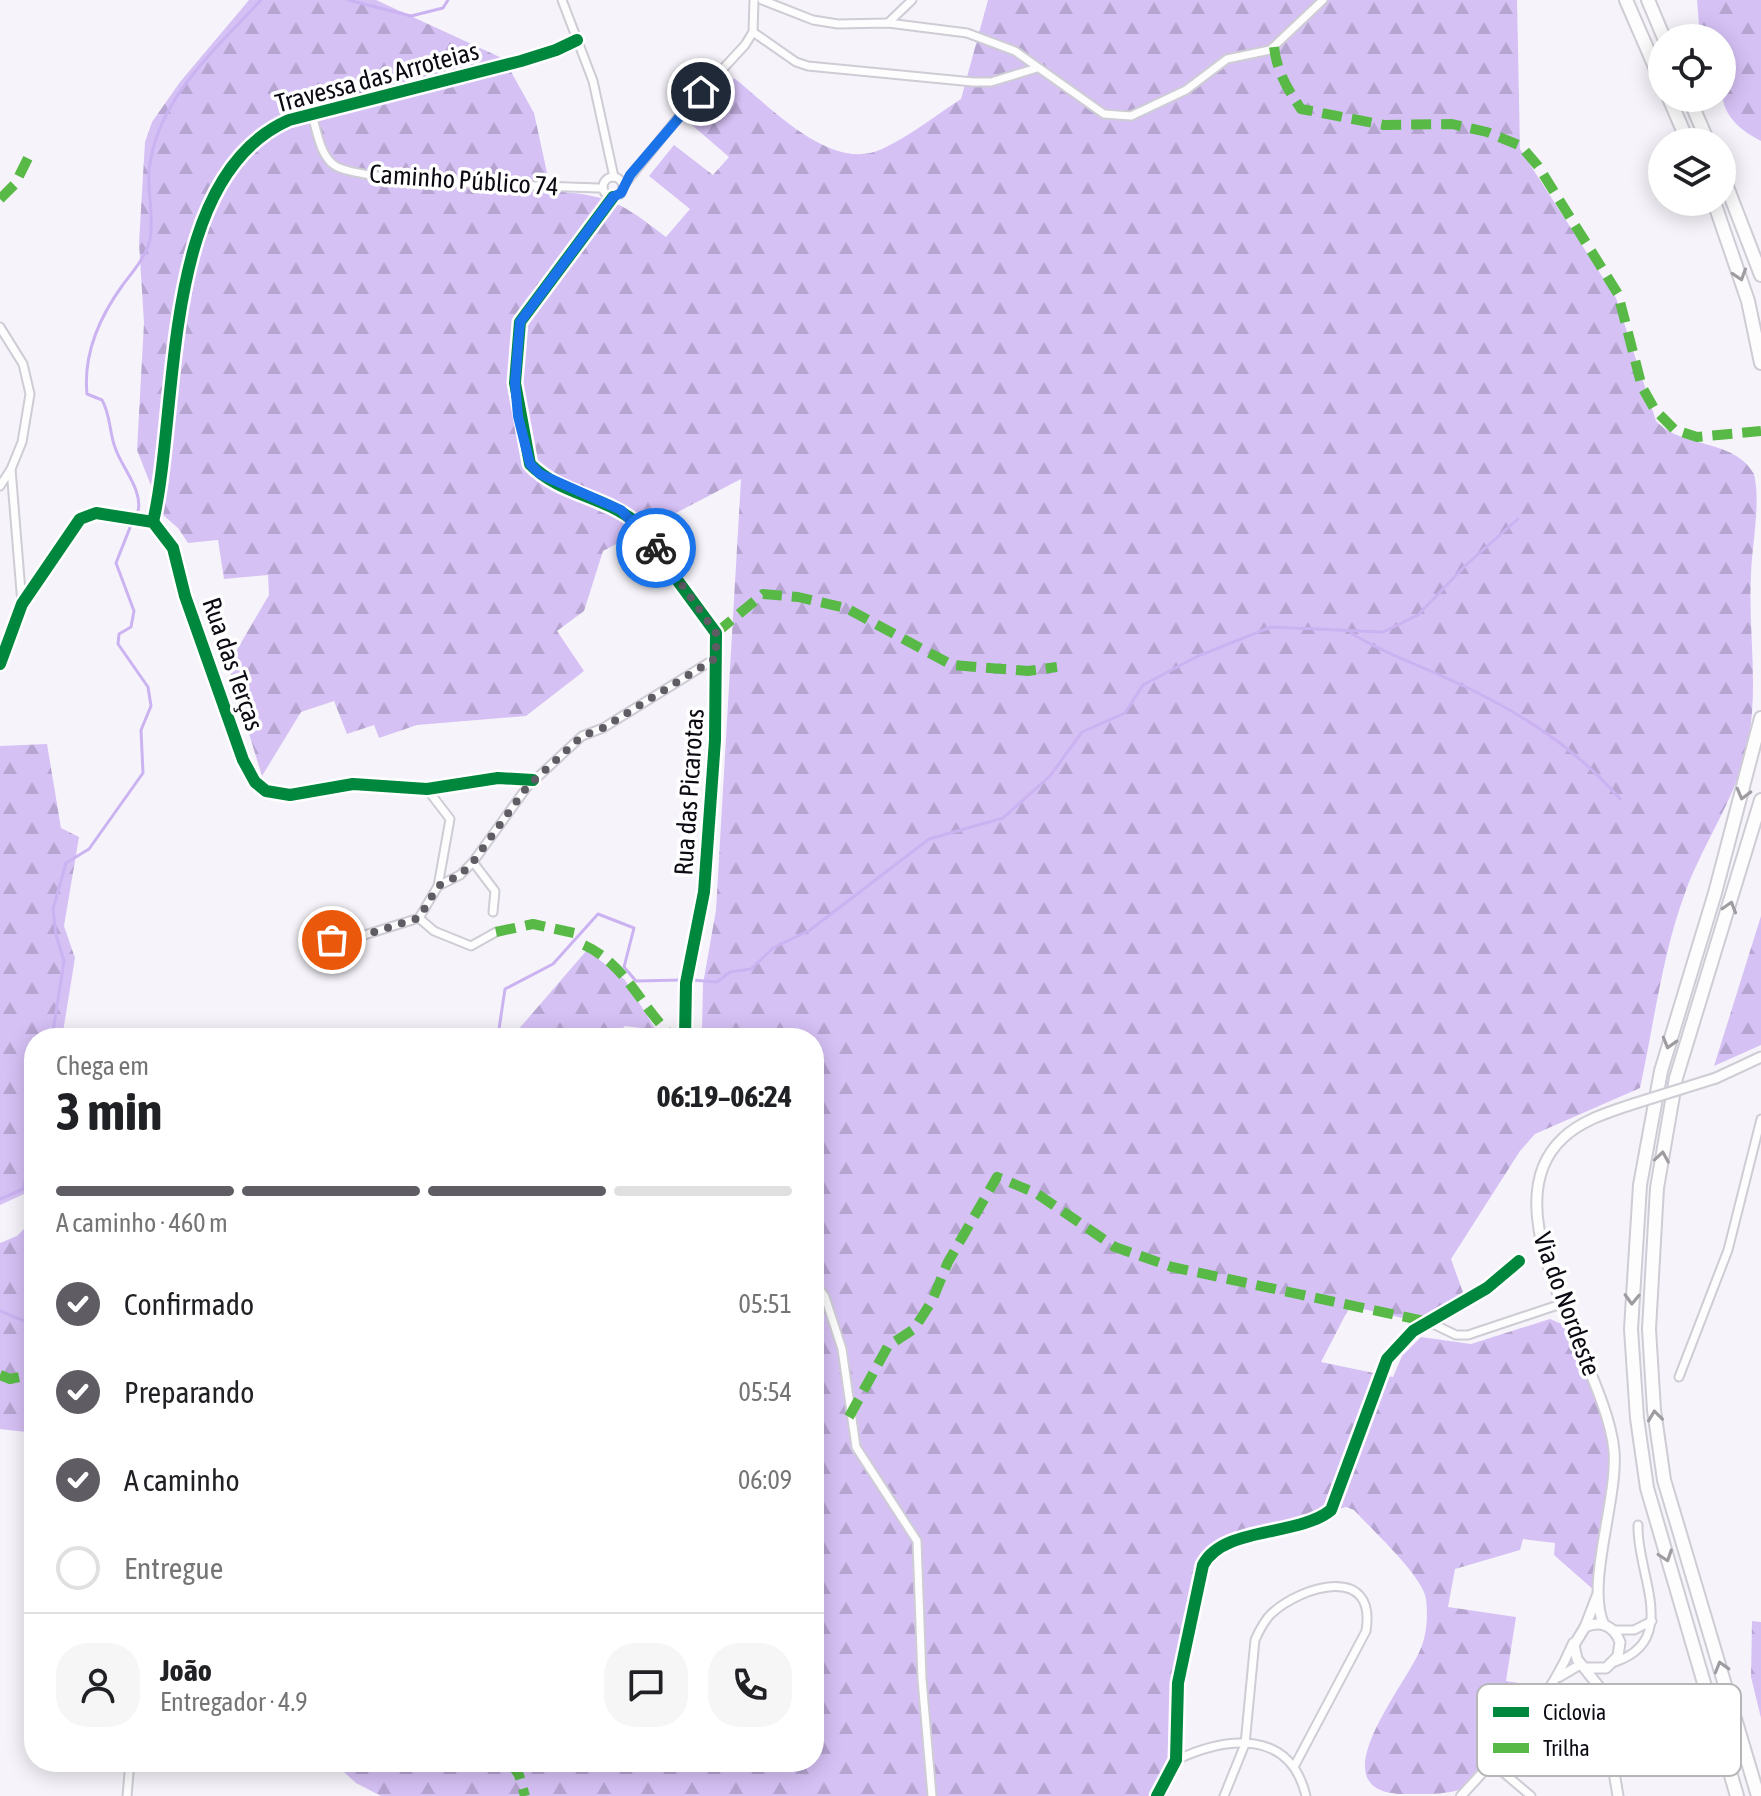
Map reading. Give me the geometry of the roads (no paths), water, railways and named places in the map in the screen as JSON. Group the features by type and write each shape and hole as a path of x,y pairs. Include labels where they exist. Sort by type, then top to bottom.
{"highway":[{"path":"1626,0 1648,51"},
{"path":"1648,0 1658,24"},
{"path":"1736,210 1761,275"},
{"path":"1719,216 1748,301 1761,363"},
{"path":"1704,1684 1647,1488 1637,1418 1631,1329 1640,1185 1661,1071 1745,790 1761,718"},
{"path":"1725,1684 1664,1480 1654,1410 1649,1329 1657,1188 1676,1078 1761,800"},
{"path":"1741,1739 1758,1796"},
{"path":"1731,1776 1737,1796"}],"main road":[{"name":"Via do Nordeste","path":"1585,1627 1598,1592 1615,1453 1606,1410 1544,1251 1537,1221 1540,1172 1551,1152 1578,1126 1633,1104 1716,1078 1761,1057"},
{"name":"Via do Nordeste","path":"1598,1592 1608,1627"},
{"path":"1597,1684 1574,1652 1575,1639 1585,1627 1608,1627 1620,1649 1606,1684"},
{"path":"1584,1666 1599,1670 1613,1664"},
{"path":"1614,1776 1618,1796"}],"street":[{"path":"562,0 593,81 614,177 623,186"},
{"path":"614,177 606,179 603,188 613,197 621,193 623,186 753,32 754,0"},
{"path":"762,0 813,20 888,23 967,33 1015,51 1104,114 1131,116 1186,90 1227,59 1270,50 1323,0"},
{"path":"888,23 912,0"},
{"path":"753,32 796,62 808,66 973,82 991,82 1037,68"},
{"name":"Travessa das Arroteias","path":"153,522 179,331 197,239 215,196 236,161 265,131 312,115 521,61 577,40"},
{"name":"Caminho Público 74","path":"312,115 324,152 332,164 346,171 409,178 603,188"},
{"name":"Rua das Picarotas","path":"613,197 520,322 515,383 518,416 530,464 540,474 621,510 654,544 716,633 715,740 704,892 686,983 685,1028"},
{"path":"0,327 23,364 30,394 22,442 0,486"},
{"path":"11,469 22,604"},
{"path":"0,664 22,604 80,519 96,513 153,522"},
{"name":"Rua das Terças","path":"153,522 173,548 185,596 243,760 255,782 266,791 290,795 353,784 427,789 498,778 533,780"},
{"path":"438,886 460,875 473,862 533,780 582,736 603,728 716,658"},
{"path":"332,940 358,937 419,918 438,886 450,819 427,789"},
{"path":"473,862 495,891 493,912"},
{"path":"419,918 434,931 471,946 496,932"},
{"path":"1679,1377 1728,1250 1761,1119"},
{"path":"1157,1796 1176,1760 1178,1683 1208,1554 1237,1540 1320,1519 1331,1510 1387,1359 1400,1343 1487,1288 1519,1261"},
{"path":"824,1296 842,1349 856,1447 917,1541 922,1679 932,1796"},
{"path":"1429,1322 1442,1331 1468,1335 1564,1303"},
{"path":"1613,1664 1629,1658 1640,1648 1652,1621 1652,1603 1641,1562 1638,1525"},
{"path":"1224,1796 1245,1744 1255,1640 1262,1626 1273,1612 1324,1586 1352,1589 1364,1600 1369,1613 1366,1631 1295,1765"},
{"path":"1608,1627 1634,1630 1652,1621"},
{"path":"1554,1684 1575,1639"},
{"path":"1559,1678 1584,1666"},
{"path":"1176,1760 1199,1749 1245,1744 1272,1749 1295,1765 1306,1796"},
{"path":"127,1796 129,1772"},
{"path":"1461,1796 1480,1776"},
{"path":"1507,1776 1531,1796"}],"waterway":[{"path":"138,511 138,496 114,444 105,406 102,400 87,394 90,351 106,311 141,260 149,242 149,171 163,121 175,99 207,57 261,0"},
{"path":"348,0 411,16 443,8 448,0"},
{"path":"692,980 717,982 730,972 751,969 773,948 810,930 929,839 1003,818 1050,776 1082,732 1125,713 1143,685 1198,656 1271,627 1383,632 1418,615 1465,566 1518,519"},
{"path":"54,1028 64,961 56,935 53,909 66,863 89,849 143,773 141,730 151,706 148,687 118,644 119,634 131,627 134,611 116,563 131,525"},
{"path":"1351,633 1481,695 1532,724 1578,758 1620,799"},
{"path":"499,1028 505,989 553,964 598,914 634,928 624,967 636,981 681,980"},
{"path":"0,1199 23,1189 24,1185"},
{"path":"0,1311 24,1321"}]}
